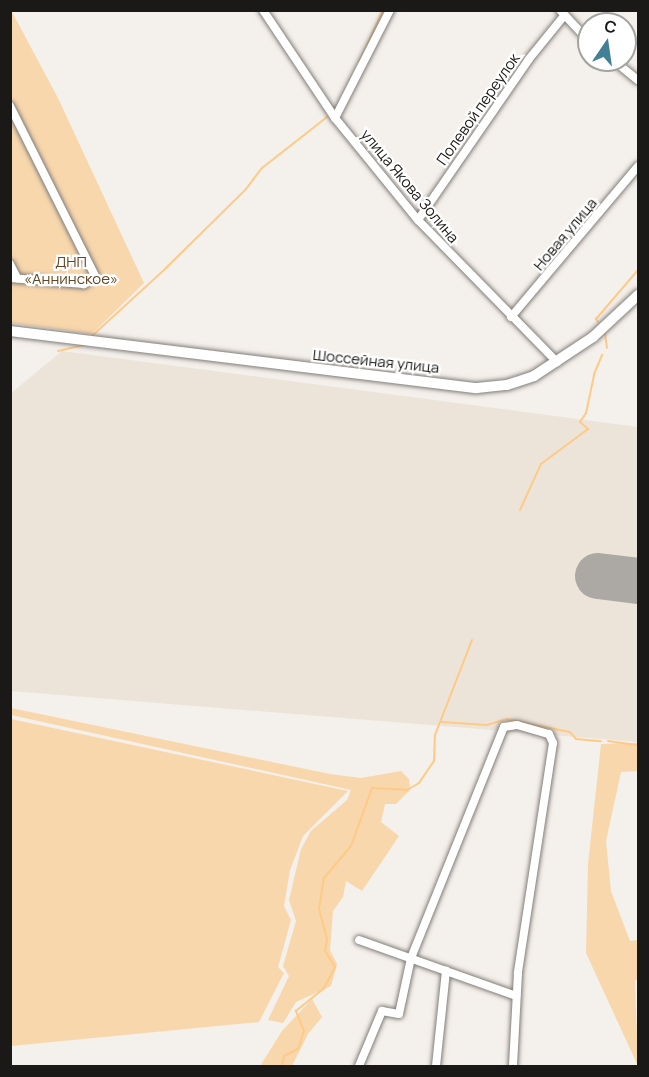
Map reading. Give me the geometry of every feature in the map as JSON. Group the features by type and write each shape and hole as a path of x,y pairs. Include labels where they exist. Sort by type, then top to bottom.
{"main road":[{"name":"Шоссейная улица","path":"10,331 477,388 507,385 557,362 593,337 639,295"}],"street":[{"name":"улица Якова Золина","path":"262,10 335,118 418,220 557,362"},
{"path":"335,118 390,10"},
{"path":"562,13 577,29"},
{"name":"Полевой переулок","path":"418,220 562,13"},
{"path":"10,106 95,276 84,284 14,278 10,264"},
{"name":"Новая улица","path":"511,317 639,166"},
{"path":"359,1066 382,1011 399,1014 411,958 504,727 536,729 549,734 553,743 516,996 513,1066"},
{"path":"358,940 516,996"},
{"path":"436,1066 446,971"}],"shaded area":[{"path":"62,351 638,427 638,742 11,691 10,394"}],"green space":[{"name":"ДНП «Аннинское»","path":"11,10 58,98 144,283 92,334 11,323"},
{"path":"11,708 330,774 361,778 401,771 409,779 410,790 396,804 385,804 381,822 399,836 362,891 346,881 343,897 333,911 330,950 337,964 331,986 296,1002 283,1023 268,1020 289,976 283,966 296,921 289,900 301,849 311,831 347,800 351,790 11,715"},
{"path":"11,719 348,791 303,836 290,870 284,906 291,920 278,967 284,973 259,1022 11,1046"},
{"path":"638,743 638,771 621,772 606,841 611,891 630,941 638,940 638,979 635,981 638,1066 586,953 588,864 601,744"},
{"path":"312,999 322,1017 308,1034 292,1066 260,1066 282,1031"}],"waterway":[{"path":"359,63 383,10"},
{"path":"93,335 166,268 246,189 262,168 327,117"},
{"path":"598,322 596,319 638,270"},
{"path":"605,334 607,348"},
{"path":"58,351 84,345"},
{"path":"520,510 541,464 588,429 580,422 586,413 594,374 602,355"},
{"path":"282,1066 284,1056 298,1049 304,1031 296,1011 324,988 335,967 325,951 327,939 319,909 324,878 351,846 372,788 407,790 419,783 434,761 435,735 472,640"},
{"path":"441,722 487,725 507,719 570,732 576,739 601,741"},
{"path":"608,741 638,745"}],"runway":[{"path":"598,576 638,581"}]}
